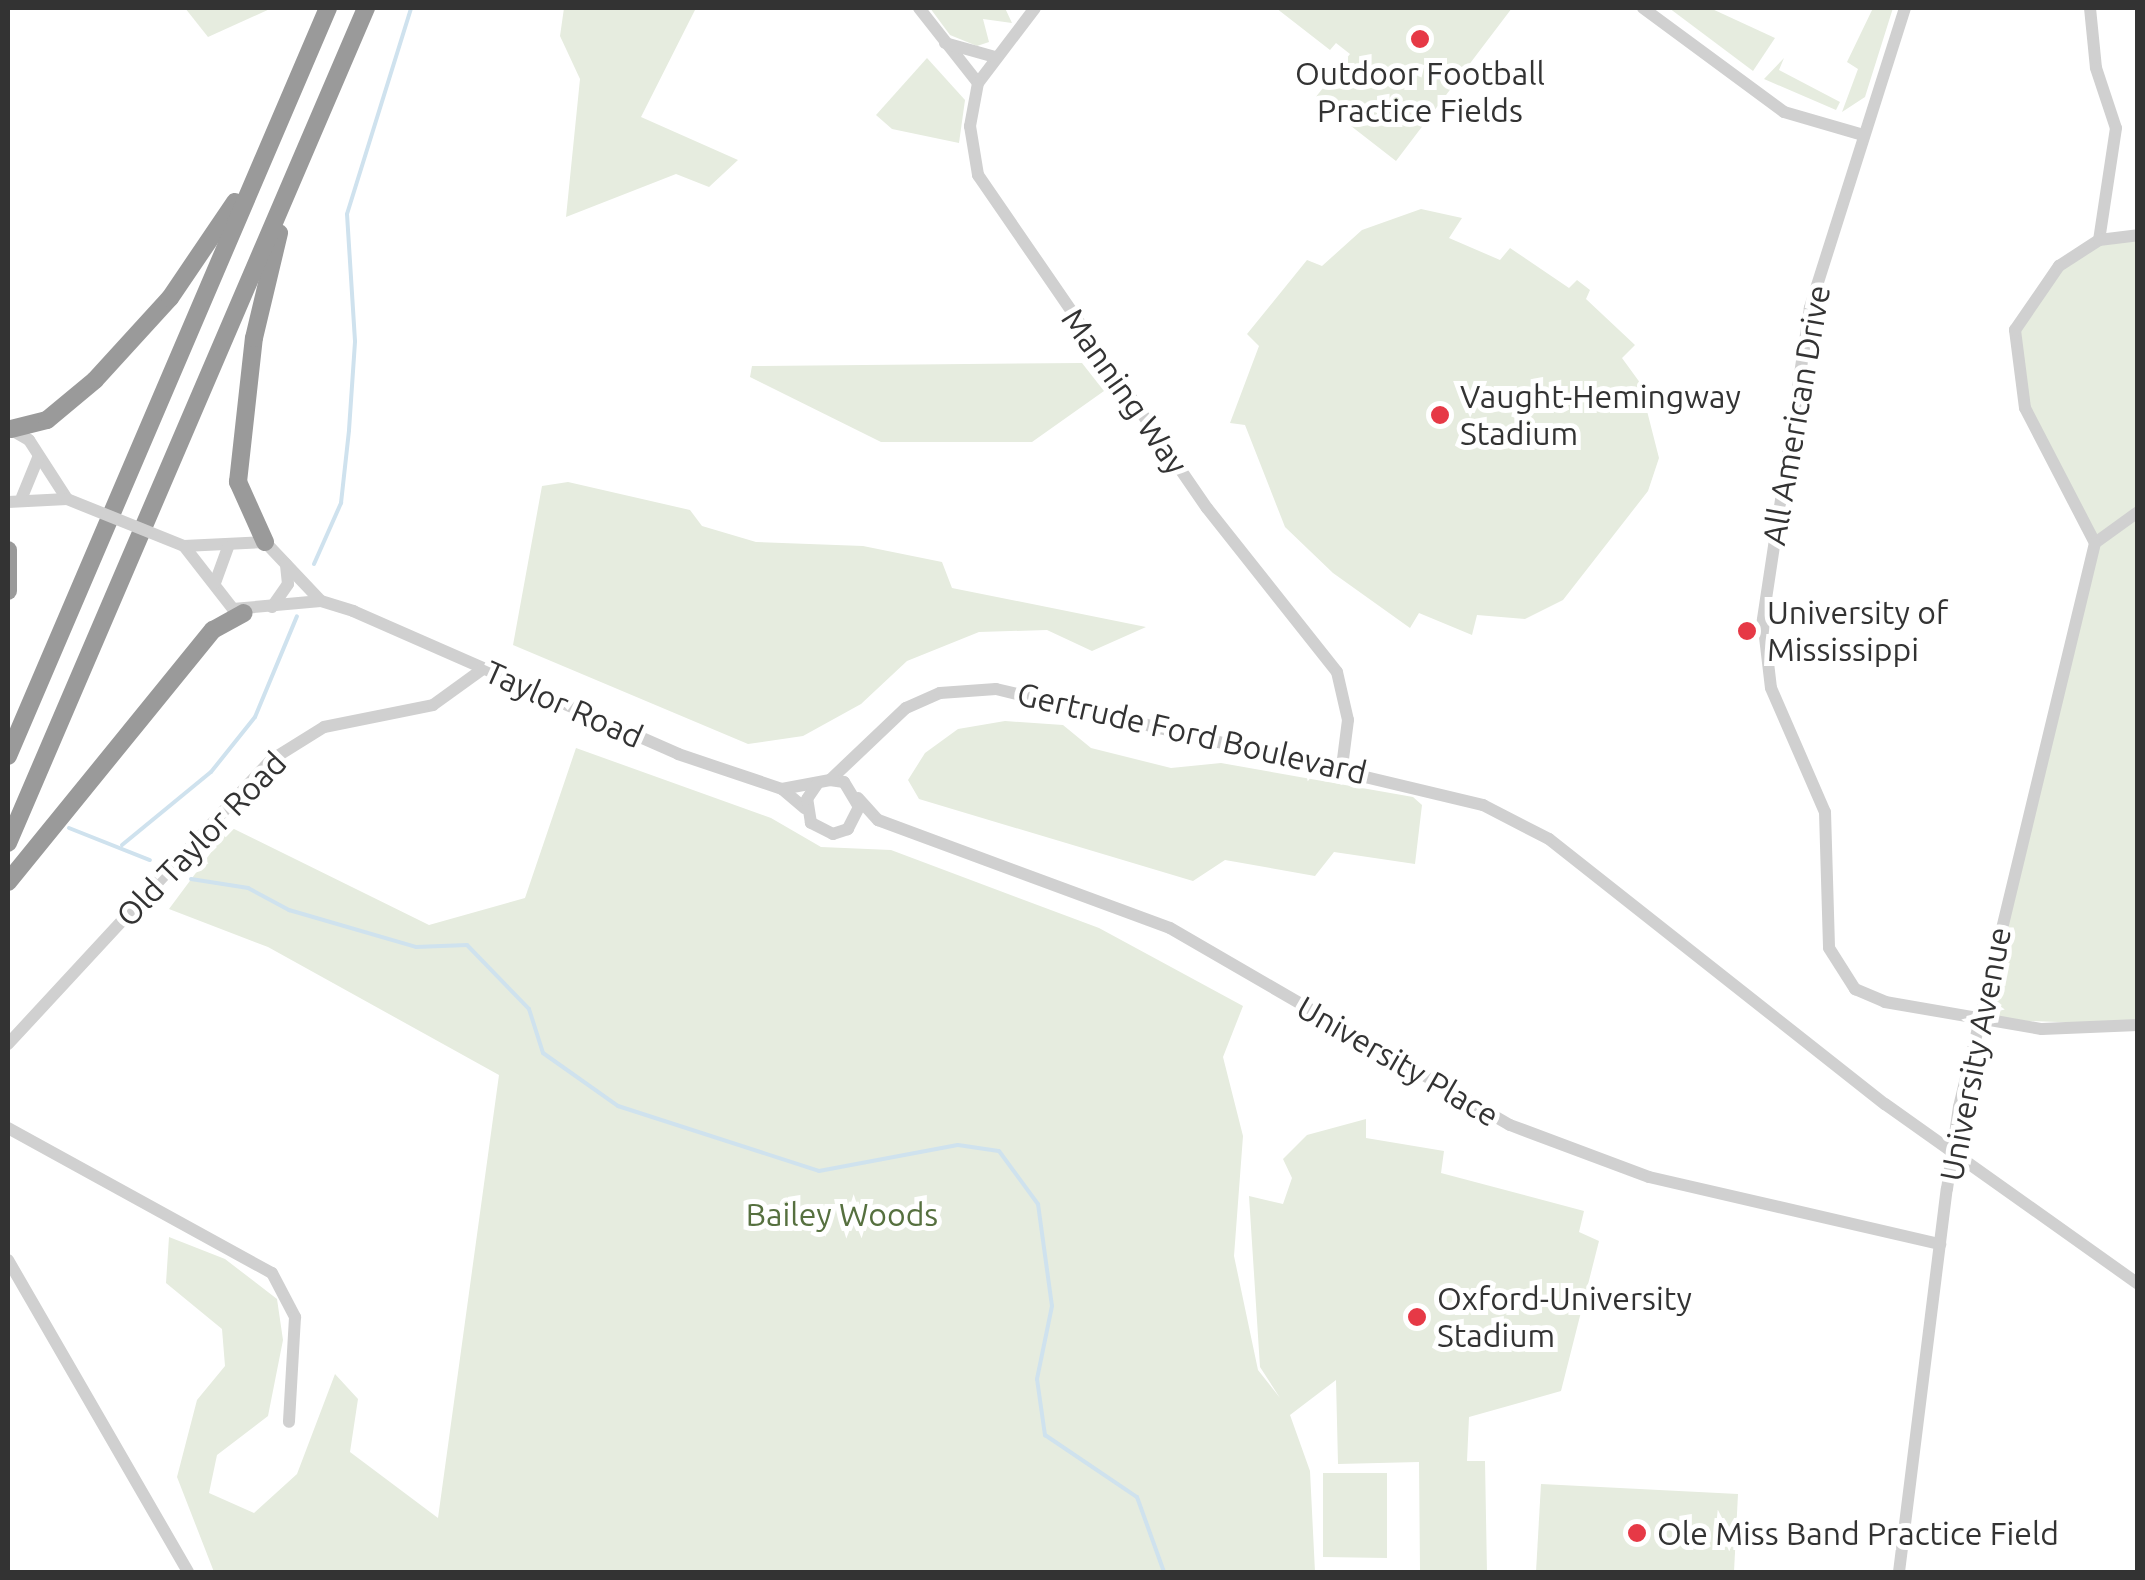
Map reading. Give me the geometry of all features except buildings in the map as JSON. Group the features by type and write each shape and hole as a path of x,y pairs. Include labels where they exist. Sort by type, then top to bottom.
{"highway":[{"path":"8,756 328,8"},
{"path":"8,843 366,8"},
{"path":"10,429 68,406 170,298 270,142"},
{"path":"265,542 238,482 239,455 254,338 294,175"},
{"path":"8,550 8,591"},
{"path":"8,882 213,630 244,613"}],"street":[{"path":"919,8 978,83"},
{"name":"Manning Way","path":"1035,8 978,83 972,153 993,204 1207,508 1337,672 1348,720 1342,767"},
{"path":"1643,8 1784,112 1863,135"},
{"name":"All American Drive","path":"1905,8 1802,342 1764,639 1782,719 1825,812 1828,948 1844,977 1884,1002 2042,1030 2138,1024"},
{"path":"2090,8 2096,68 2116,128 2098,240"},
{"path":"943,42 996,57"},
{"path":"2138,235 2098,240 2033,297 2015,350 2025,408 2095,543 2138,512"},
{"path":"10,429 38,458 66,499"},
{"path":"22,497 38,458"},
{"path":"8,502 22,497 66,499 184,546 228,547 265,542 321,601"},
{"name":"University Avenue","path":"1899,1572 1959,1107 1977,1019 2095,543"},
{"path":"184,546 244,613 321,601"},
{"path":"215,583 228,547"},
{"path":"267,610 284,595 286,561"},
{"name":"Taylor Road","path":"321,601 782,788 805,808 824,833 848,829"},
{"name":"Old Taylor Road","path":"8,1044 272,760 338,722 433,705 483,668"},
{"name":"Gertrude Ford Boulevard","path":"824,782 851,764 906,708 940,693 996,689 1474,801 1549,839 1885,1104 2138,1284"},
{"path":"851,764 854,792 848,829 878,820"},
{"path":"805,808 824,782"},
{"path":"782,788 824,782 854,792"},
{"name":"University Place","path":"854,792 878,820 1170,928 1450,1095 1580,1154 1731,1199 1940,1244"},
{"path":"8,1128 272,1273 295,1317 288,1422"},
{"path":"8,1260 188,1572"}],"green space":[{"path":"185,8 272,8 208,37"},
{"path":"564,8 696,8 641,117 738,160 709,187 676,174 566,217 580,79 560,36"},
{"path":"930,8 1005,8 1012,23 983,19 989,42 977,46 950,35"},
{"path":"1276,8 1512,8 1396,161 1315,98 1350,54 1336,43 1330,50"},
{"path":"1669,8 1710,8 1775,38 1753,71"},
{"path":"1873,8 1893,8 1865,97 1842,112 1858,69 1847,62"},
{"path":"927,58 965,100 959,143 892,129 876,115"},
{"path":"1784,58 1779,70 1840,102 1836,110 1764,79"},
{"name":"Vaught-Hemingway Stadium","path":"1421,209 1462,218 1449,238 1500,260 1510,248 1569,288 1577,280 1590,290 1586,299 1635,345 1622,358 1654,402 1646,407 1659,458 1648,491 1563,600 1525,619 1477,615 1472,635 1419,613 1410,628 1333,573 1285,527 1245,425 1230,423 1259,346 1247,334 1307,260 1322,266 1362,230"},
{"path":"2137,235 2137,1025 1977,1019 2095,544 2025,408 2015,330 2033,297 2084,246"},
{"path":"1082,363 1104,391 1032,442 881,442 750,377 752,366"},
{"path":"568,482 690,510 702,526 756,542 863,546 942,562 952,588 1146,627 1092,651 1047,630 979,632 907,661 861,704 803,736 748,744 513,645 542,486"},
{"path":"1005,721 1063,725 1091,748 1171,768 1221,763 1413,797 1422,805 1415,864 1334,852 1315,876 1225,860 1193,881 919,799 908,780 925,753 958,729"},
{"name":"Bailey Woods","path":"576,748 771,818 821,847 891,850 1099,928 1243,1006 1223,1057 1243,1136 1234,1256 1258,1370 1280,1398 1260,1367 1249,1196 1283,1204 1292,1178 1283,1159 1307,1135 1366,1119 1366,1138 1444,1151 1441,1173 1584,1211 1579,1232 1599,1241 1561,1391 1469,1417 1467,1461 1485,1461 1487,1572 1420,1572 1419,1462 1338,1464 1336,1380 1290,1415 1310,1471 1315,1572 214,1572 177,1477 197,1400 225,1366 222,1329 166,1283 169,1237 225,1259 277,1299 283,1340 268,1416 217,1455 209,1493 254,1513 297,1474 335,1374 358,1399 350,1452 438,1518 499,1075 268,947 169,909 230,827 429,925 525,898"},
{"path":"1323,1473 1387,1473 1387,1558 1323,1557"},
{"name":"Ole Miss Band Practice Field","path":"1541,1484 1738,1494 1734,1572 1536,1572"}],"waterway":[{"path":"314,564 341,503 349,430 355,341 347,214 411,8"},
{"path":"122,845 211,772 255,717 297,616"},
{"path":"69,828 150,860"},
{"path":"191,879 248,888 289,910 416,947 467,945 529,1009 543,1053 618,1106 819,1171 958,1145 999,1151 1038,1204 1052,1306 1037,1379 1045,1435 1137,1497 1164,1572"}],"place":[{"name":"Outdoor Football Practice Fields","path":"1420,39"},
{"name":"Vaught-Hemingway Stadium","path":"1440,415"},
{"name":"University of Mississippi","path":"1747,631"},
{"name":"Oxford-University Stadium","path":"1417,1317"},
{"name":"Ole Miss Band Practice Field","path":"1637,1533"}]}
